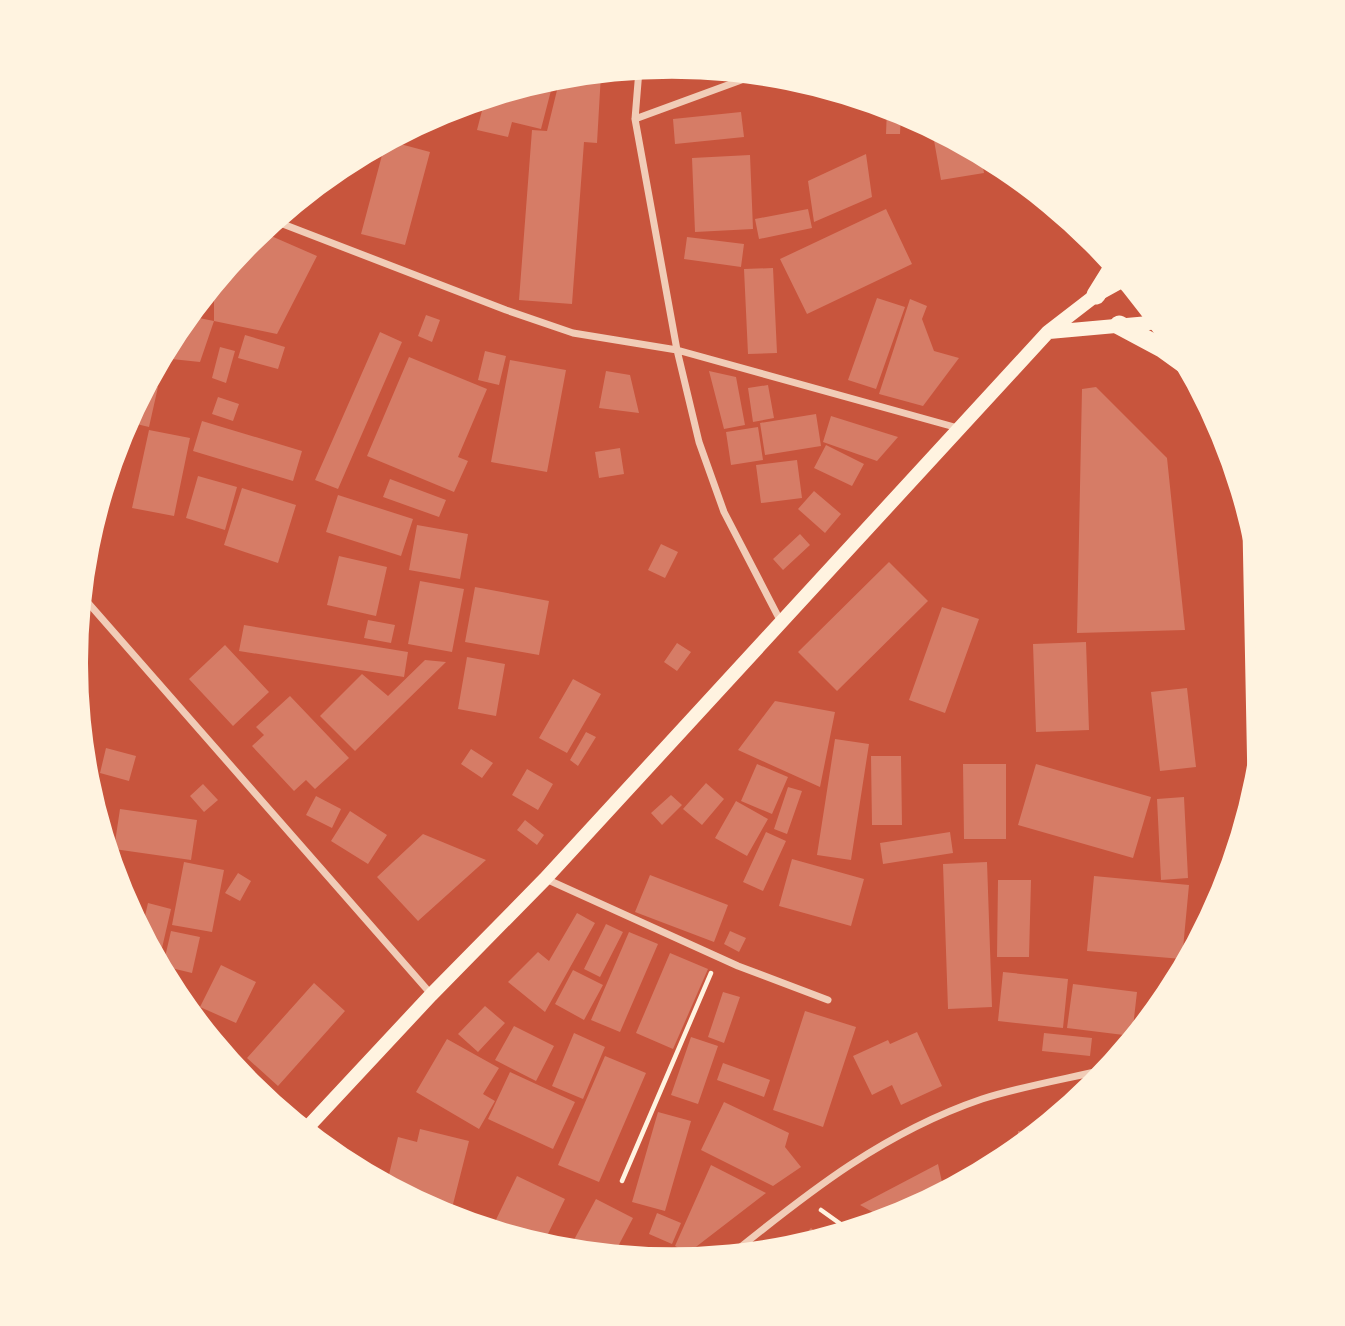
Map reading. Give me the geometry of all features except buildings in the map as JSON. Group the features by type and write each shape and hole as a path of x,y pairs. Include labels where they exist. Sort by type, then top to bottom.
{"highway":[{"path":"1096,295 1109,274"},
{"path":"1119,325 1166,351"},
{"path":"1253,602 1255,704"}],"main road":[{"path":"312,1123 545,878 1048,332 1096,295 1117,284"},
{"path":"1048,332 1147,323"}],"street":[{"path":"638,80 635,119 677,350 699,442 724,512 781,623"},
{"path":"635,119 735,82"},
{"path":"286,225 506,310 573,332 677,350 958,428"},
{"path":"91,607 431,995"},
{"path":"545,878 738,966 828,1000"},
{"path":"746,1242 802,1197 862,1155 916,1126 982,1099 1088,1074"}],"path":[{"path":"622,1181 718,955"},
{"path":"802,1197 838,1223"}]}
